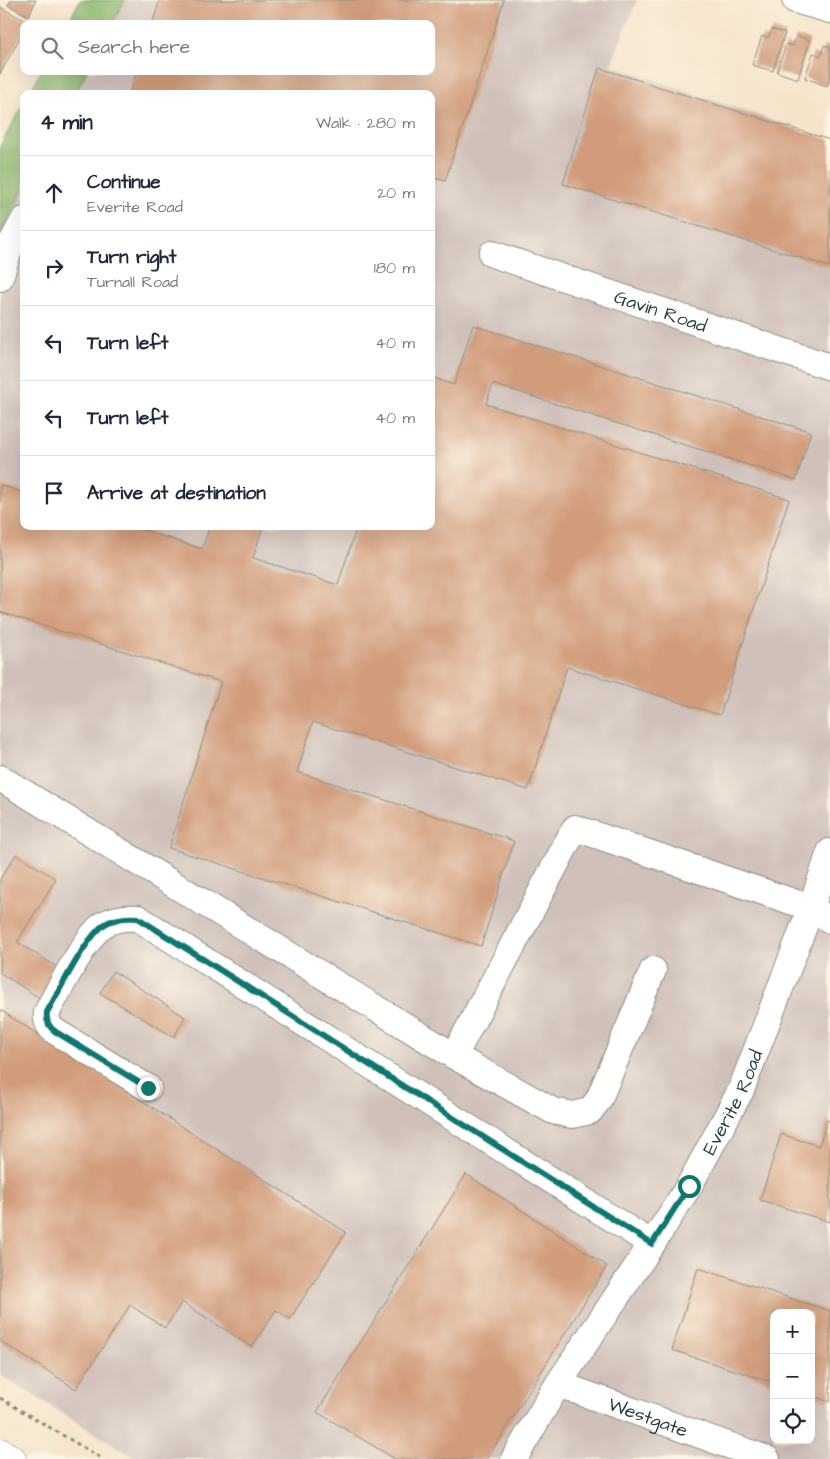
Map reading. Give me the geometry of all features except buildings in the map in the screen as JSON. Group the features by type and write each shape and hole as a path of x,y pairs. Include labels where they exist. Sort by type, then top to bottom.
{"highway":[{"path":"0,1452 12,1459"}],"street":[{"path":"795,0 830,10"},
{"path":"0,278 10,246 20,227"},
{"name":"Gavin Road","path":"492,254 830,367"},
{"path":"0,778 454,1056 553,1111 572,1115 590,1111 599,1099 653,970"},
{"path":"454,1056 575,828 820,914"},
{"name":"Everite Road","path":"514,1459 558,1384 689,1186 741,1090 820,914 830,852"},
{"path":"148,1088 56,1032 46,1020 47,1012 95,933 110,921 126,917 138,918 652,1244"},
{"name":"Westgate","path":"558,1384 767,1459"}],"path":[{"path":"0,1398 103,1459"}],"shaded area":[{"path":"125,0 637,0 611,65 830,140 830,1459 137,1459 0,1375 0,233 20,196 20,530 435,530 435,90 77,90 85,75 435,75 435,20 114,20"}],"green space":[{"path":"80,0 125,0 114,20 69,20"},
{"path":"39,75 85,75 77,90 31,90"},
{"path":"20,110 20,196 0,233 0,146"}],"route":[{"path":"148,1088 56,1032 46,1020 47,1012 95,933 110,921 126,917 138,918 652,1244 689,1186"}]}
